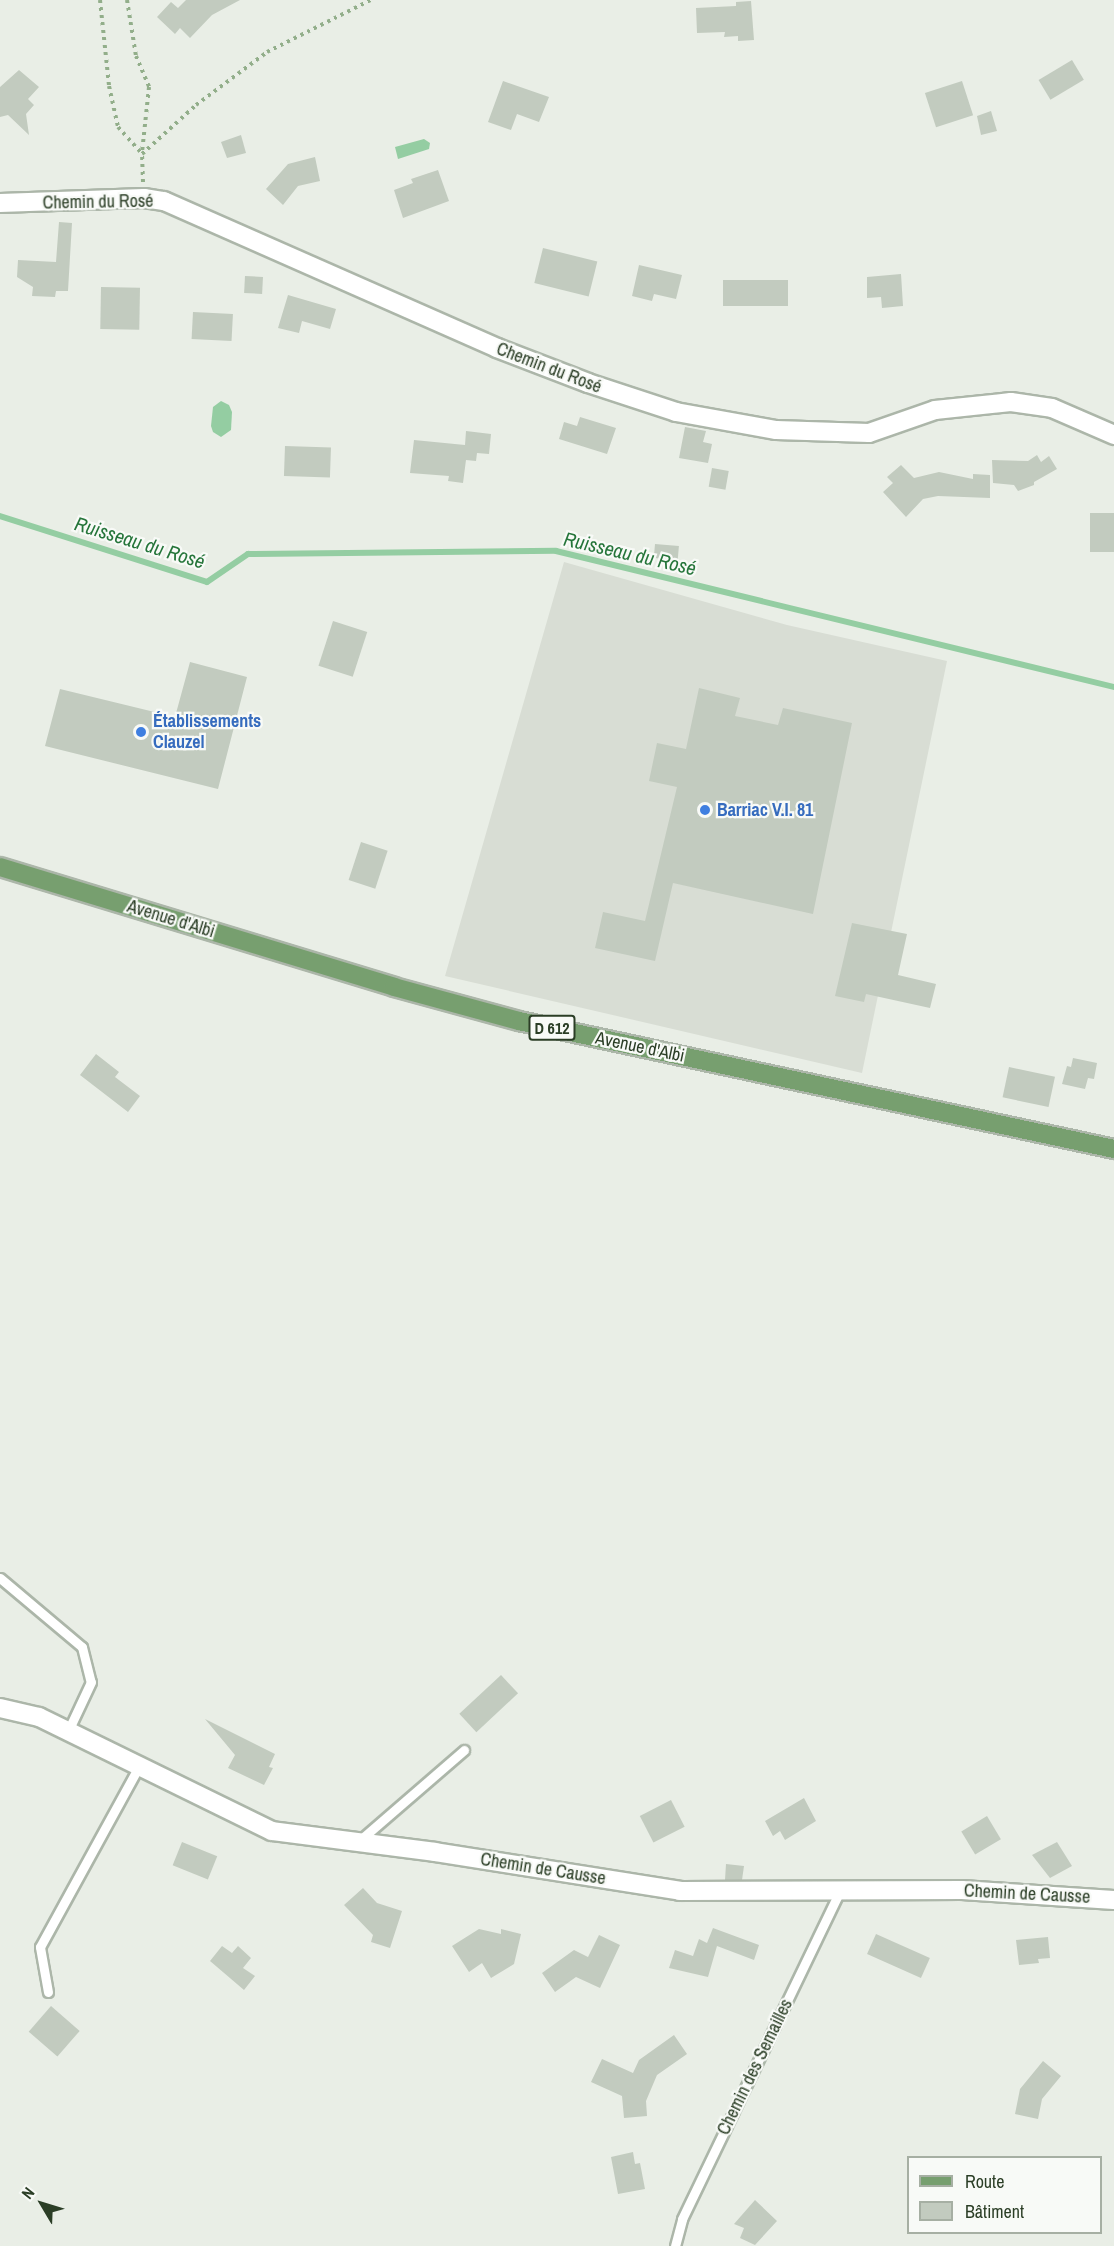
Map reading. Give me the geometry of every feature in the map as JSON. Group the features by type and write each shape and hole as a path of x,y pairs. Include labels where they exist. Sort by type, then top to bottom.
{"main road":[{"name":"Avenue d'Albi","path":"0,867 394,987 519,1021 1114,1149"}],"street":[{"name":"Chemin du Rosé","path":"0,203 144,198 164,201 538,365 676,412 776,430 869,433 935,410 1011,402 1052,408 1114,435"},
{"name":"Chemin de Causse","path":"0,1708 39,1717 272,1831 680,1891 962,1890 1114,1900"}],"lane":[{"path":"0,1578 82,1647 91,1682 68,1731"},
{"path":"358,1842 464,1750"},
{"path":"48,1992 40,1947 139,1766"},
{"name":"Chemin des Semailles","path":"675,2246 682,2219 840,1890"}],"path":[{"path":"100,0 109,86 118,127 142,154"},
{"path":"127,0 136,56 149,87 142,154 144,198"},
{"path":"142,154 196,105 267,52 371,0"}],"shaded area":[{"path":"424,139 430,143 429,149 398,159 395,147"},
{"path":"221,401 229,405 232,412 231,430 221,437 213,432 211,426 213,407"},
{"name":"Barriac V.I. 81","path":"564,562 787,625 947,661 862,1073 445,976"}],"building":[{"path":"186,0 240,0 212,15 190,38 180,28 175,34 157,17 171,2 178,8"},
{"path":"751,1 754,40 738,41 738,36 724,37 725,32 697,33 696,8 736,6 736,2"},
{"path":"1072,60 1084,80 1050,100 1039,80"},
{"path":"19,70 39,87 28,99 34,105 26,114 29,135 8,115 0,117 0,87"},
{"path":"503,81 549,97 539,122 517,114 511,130 488,122"},
{"path":"962,81 973,115 936,127 925,93"},
{"path":"991,111 997,131 981,135 977,116"},
{"path":"241,135 246,153 227,158 221,142"},
{"path":"315,157 320,181 298,186 283,205 266,189 288,164"},
{"path":"438,170 449,201 403,218 394,190 413,183 411,179"},
{"path":"59,222 72,223 68,291 56,291 55,297 32,296 33,287 17,277 18,260 56,262"},
{"path":"543,248 597,262 589,296 534,283"},
{"path":"639,265 682,275 676,299 654,294 652,301 632,296"},
{"path":"901,274 903,306 882,308 881,297 867,298 867,277"},
{"path":"245,276 263,277 262,294 244,293"},
{"path":"723,280 788,280 788,306 723,306"},
{"path":"101,287 140,288 139,330 100,329"},
{"path":"288,295 336,309 330,329 302,321 299,333 278,328"},
{"path":"193,312 233,314 232,341 192,339"},
{"path":"580,417 616,428 607,454 559,439 564,422 577,426"},
{"path":"685,427 706,431 703,442 712,444 708,463 679,458"},
{"path":"466,431 491,434 489,454 477,453 476,461 466,460 463,483 448,481 449,476 410,473 414,440 465,445"},
{"path":"285,446 331,448 330,478 284,476"},
{"path":"1037,455 1041,462 1049,456 1057,469 1034,482 1034,485 1018,491 1014,485 993,483 992,460 1028,461"},
{"path":"901,465 914,478 939,472 973,479 973,474 990,475 990,498 938,496 923,499 906,517 883,492 893,483 887,477"},
{"path":"712,468 729,471 725,490 709,487"},
{"path":"1090,513 1114,513 1114,552 1090,552"},
{"path":"655,544 679,546 678,560 654,558"},
{"path":"333,621 367,632 353,677 318,666"},
{"name":"Établissements Clauzel","path":"190,662 247,677 218,789 45,746 60,689 175,717"},
{"path":"699,688 740,698 735,716 778,725 783,708 852,723 813,914 673,883 655,961 595,948 603,912 645,921 677,787 649,781 657,743 686,749"},
{"path":"361,842 388,851 375,889 349,880"},
{"path":"852,923 907,934 898,975 936,984 930,1008 866,994 864,1002 835,996"},
{"path":"96,1054 119,1072 115,1077 140,1096 128,1112 80,1075"},
{"path":"1073,1058 1097,1063 1094,1079 1088,1078 1085,1089 1062,1084 1067,1066 1071,1067"},
{"path":"1009,1067 1055,1077 1049,1107 1003,1097"},
{"path":"501,1675 518,1693 476,1732 459,1714"},
{"path":"205,1719 275,1754 269,1767 273,1768 264,1785 228,1768 235,1755"},
{"path":"804,1798 816,1821 785,1840 780,1831 773,1836 765,1821"},
{"path":"671,1800 685,1827 653,1843 640,1816"},
{"path":"987,1816 1001,1839 975,1855 961,1831"},
{"path":"182,1842 217,1856 208,1879 173,1865"},
{"path":"1057,1842 1072,1866 1050,1878 1032,1855"},
{"path":"726,1864 744,1866 742,1880 725,1880"},
{"path":"363,1888 377,1903 402,1911 390,1948 371,1942 373,1935 344,1905"},
{"path":"713,1928 759,1945 754,1960 717,1946 708,1977 669,1968 675,1950 693,1956 699,1939 707,1943"},
{"path":"479,1929 501,1934 501,1929 521,1934 514,1964 491,1978 482,1963 469,1972 452,1946"},
{"path":"876,1934 930,1958 921,1978 867,1954"},
{"path":"599,1935 620,1945 600,1988 576,1977 555,1992 542,1973 574,1950 588,1957"},
{"path":"1048,1937 1050,1958 1038,1959 1039,1963 1019,1965 1016,1940"},
{"path":"222,1946 232,1953 238,1946 251,1958 243,1968 255,1976 244,1990 210,1961"},
{"path":"51,2006 80,2031 57,2057 29,2032"},
{"path":"674,2035 687,2054 657,2075 646,2101 647,2116 624,2118 622,2096 591,2082 602,2059 633,2073 639,2060"},
{"path":"1043,2061 1061,2076 1042,2099 1038,2119 1015,2114 1020,2089"},
{"path":"633,2152 635,2164 640,2163 645,2189 618,2194 611,2157"},
{"path":"755,2200 777,2221 755,2245 740,2238 744,2228 734,2224"}],"waterway":[{"name":"Ruisseau du Rosé","path":"0,516 207,582 248,554 556,551 1114,687"}],"place":[{"name":"Établissements Clauzel","path":"141,732"},
{"name":"Barriac V.I. 81","path":"705,810"}]}
